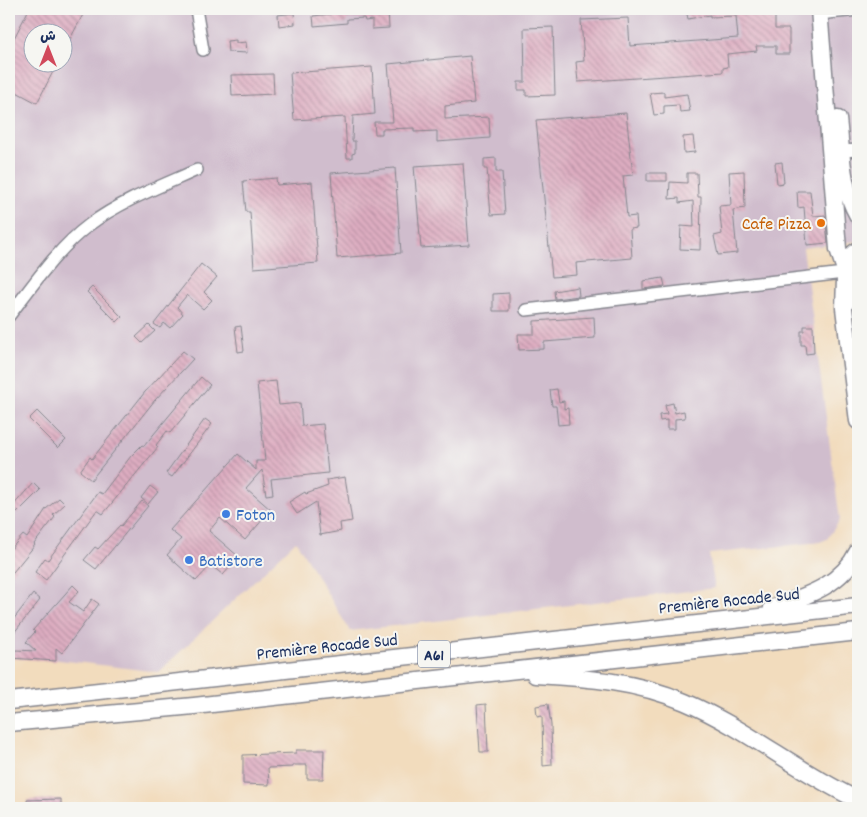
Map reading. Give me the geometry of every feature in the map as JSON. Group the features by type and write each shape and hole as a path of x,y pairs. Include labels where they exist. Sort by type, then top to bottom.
{"highway":[{"path":"824,10 850,151 845,185 850,203 858,216"},
{"path":"824,10 838,249 849,292 858,301"},
{"path":"858,250 850,257 845,274 844,308 858,421"},
{"path":"746,618 820,591 839,577 854,560 858,550"},
{"name":"Première Rocade Sud","path":"9,702 858,606"},
{"name":"A61","path":"9,723 194,706 858,632"},
{"path":"481,673 593,678 636,685 662,693 715,717 804,771 858,800"}],"lane":[{"path":"196,9 203,50"},
{"path":"824,10 858,10"},
{"path":"9,316 68,243 90,224 142,195 197,170"},
{"path":"526,310 845,274"}],"shaded area":[{"path":"9,9 858,9 858,241 803,248 840,520 827,539 820,542 709,554 715,588 350,631 296,541 159,672 9,654"}],"building":[{"path":"29,9 86,9 72,35 72,22 22,22"},
{"path":"330,9 388,9 389,28 372,29 372,20 365,21 364,18 347,19 347,23 314,26 313,16 331,14"},
{"path":"686,9 775,9 775,29 789,29 789,54 776,54 776,46 756,46 757,51 727,54 728,67 723,68 723,72 578,82 576,62 584,61 581,20 628,18 630,46 738,38 736,16 710,17 710,15 688,19"},
{"path":"294,13 295,24 279,26 278,15"},
{"path":"22,23 22,72 53,72 37,103 9,88 9,48"},
{"path":"553,27 555,95 526,96 526,90 518,90 518,82 525,82 524,28"},
{"path":"236,40 236,43 246,42 247,53 228,52 227,41"},
{"path":"470,56 474,103 445,106 445,119 489,117 490,138 437,142 437,131 414,132 414,128 382,129 382,134 375,134 374,122 393,122 388,64"},
{"path":"372,67 375,114 353,116 352,141 355,141 355,153 352,154 352,158 347,158 345,117 294,120 290,73"},
{"path":"273,74 274,94 232,96 231,75"},
{"path":"664,92 664,97 687,94 690,111 680,112 679,105 664,106 664,114 654,115 650,93"},
{"path":"626,113 633,175 623,176 627,217 636,216 637,228 630,229 632,258 576,263 577,275 552,277 536,120"},
{"path":"693,136 695,152 684,153 683,137"},
{"path":"496,158 496,172 502,172 505,214 491,215 487,169 484,169 484,159"},
{"path":"782,162 784,183 777,184 775,163"},
{"path":"463,163 469,245 421,248 414,166"},
{"path":"395,168 401,253 337,258 331,173"},
{"path":"744,171 745,208 733,210 737,253 718,255 714,236 722,234 719,206 731,205 729,172"},
{"path":"647,173 667,173 667,181 647,181"},
{"path":"687,173 697,173 698,197 701,197 700,250 680,249 681,226 694,227 693,201 679,203 679,198 669,199 670,182 687,183"},
{"path":"276,178 277,185 312,182 318,263 254,268 250,212 246,212 243,181"},
{"path":"797,191 810,191 813,216 825,215 828,243 807,245 804,207 798,208"},
{"path":"201,264 217,277 204,292 212,300 203,309 187,295 177,307 183,314 170,328 164,323 160,328 154,324"},
{"path":"663,278 665,286 643,289 643,281"},
{"path":"92,287 122,317 117,322 87,292"},
{"path":"578,287 579,296 555,299 554,291"},
{"path":"509,293 509,311 493,311 493,294"},
{"path":"594,317 595,338 544,342 544,349 519,350 518,334 534,334 534,321"},
{"path":"149,325 155,331 142,343 136,337"},
{"path":"241,326 244,351 238,352 235,327"},
{"path":"804,326 813,326 814,353 806,354 805,345 801,345 801,331 804,331"},
{"path":"183,351 193,359 155,400 91,480 80,471 90,457 92,459 145,392"},
{"path":"201,377 210,385 170,433 167,431 156,445 158,447 103,514 97,510 46,580 35,572 45,558 48,560 98,492 102,494 131,456 142,445 144,446"},
{"path":"276,381 279,405 300,403 302,426 323,424 328,473 271,479 273,494 266,495 262,470 246,488 271,510 245,540 220,518 209,531 239,557 223,575 211,565 196,581 167,555 181,539 170,530 238,454 256,470 256,461 265,461 257,383"},
{"path":"557,389 559,402 564,401 564,409 568,408 569,424 558,425 556,406 552,406 550,390"},
{"path":"673,403 675,413 684,411 685,418 675,419 675,429 667,429 667,420 660,421 659,415 667,414 665,405"},
{"path":"37,411 66,440 58,448 29,419"},
{"path":"205,419 212,424 172,477 166,473"},
{"path":"345,477 352,521 340,523 341,531 320,535 316,502 297,514 289,502 305,492 306,494 328,486 327,480"},
{"path":"33,483 40,490 17,513 11,508"},
{"path":"150,486 158,492 148,504 141,498"},
{"path":"59,498 65,504 53,515 55,517 9,577 9,551 23,535 27,538 46,509"},
{"path":"142,501 148,506 96,569 84,560 95,547 98,549 121,526"},
{"path":"73,585 79,591 69,602 83,612 92,599 99,604 62,653 56,648 56,661 9,658 16,650 36,651 26,642 35,632 33,630"},
{"path":"33,594 40,600 9,639 9,625"},
{"path":"486,704 488,752 480,752 477,705"},
{"path":"548,704 551,725 552,765 543,766 542,716 537,717 536,706"},
{"path":"296,750 324,750 323,779 307,779 307,765 293,765 293,767 268,768 269,785 243,784 243,755 296,753"},
{"path":"61,799 61,807 28,808 27,800"}],"place":[{"name":"Cafe Pizza","path":"821,223"},
{"name":"Foton","path":"226,514"},
{"name":"Batistore","path":"189,560"}]}
